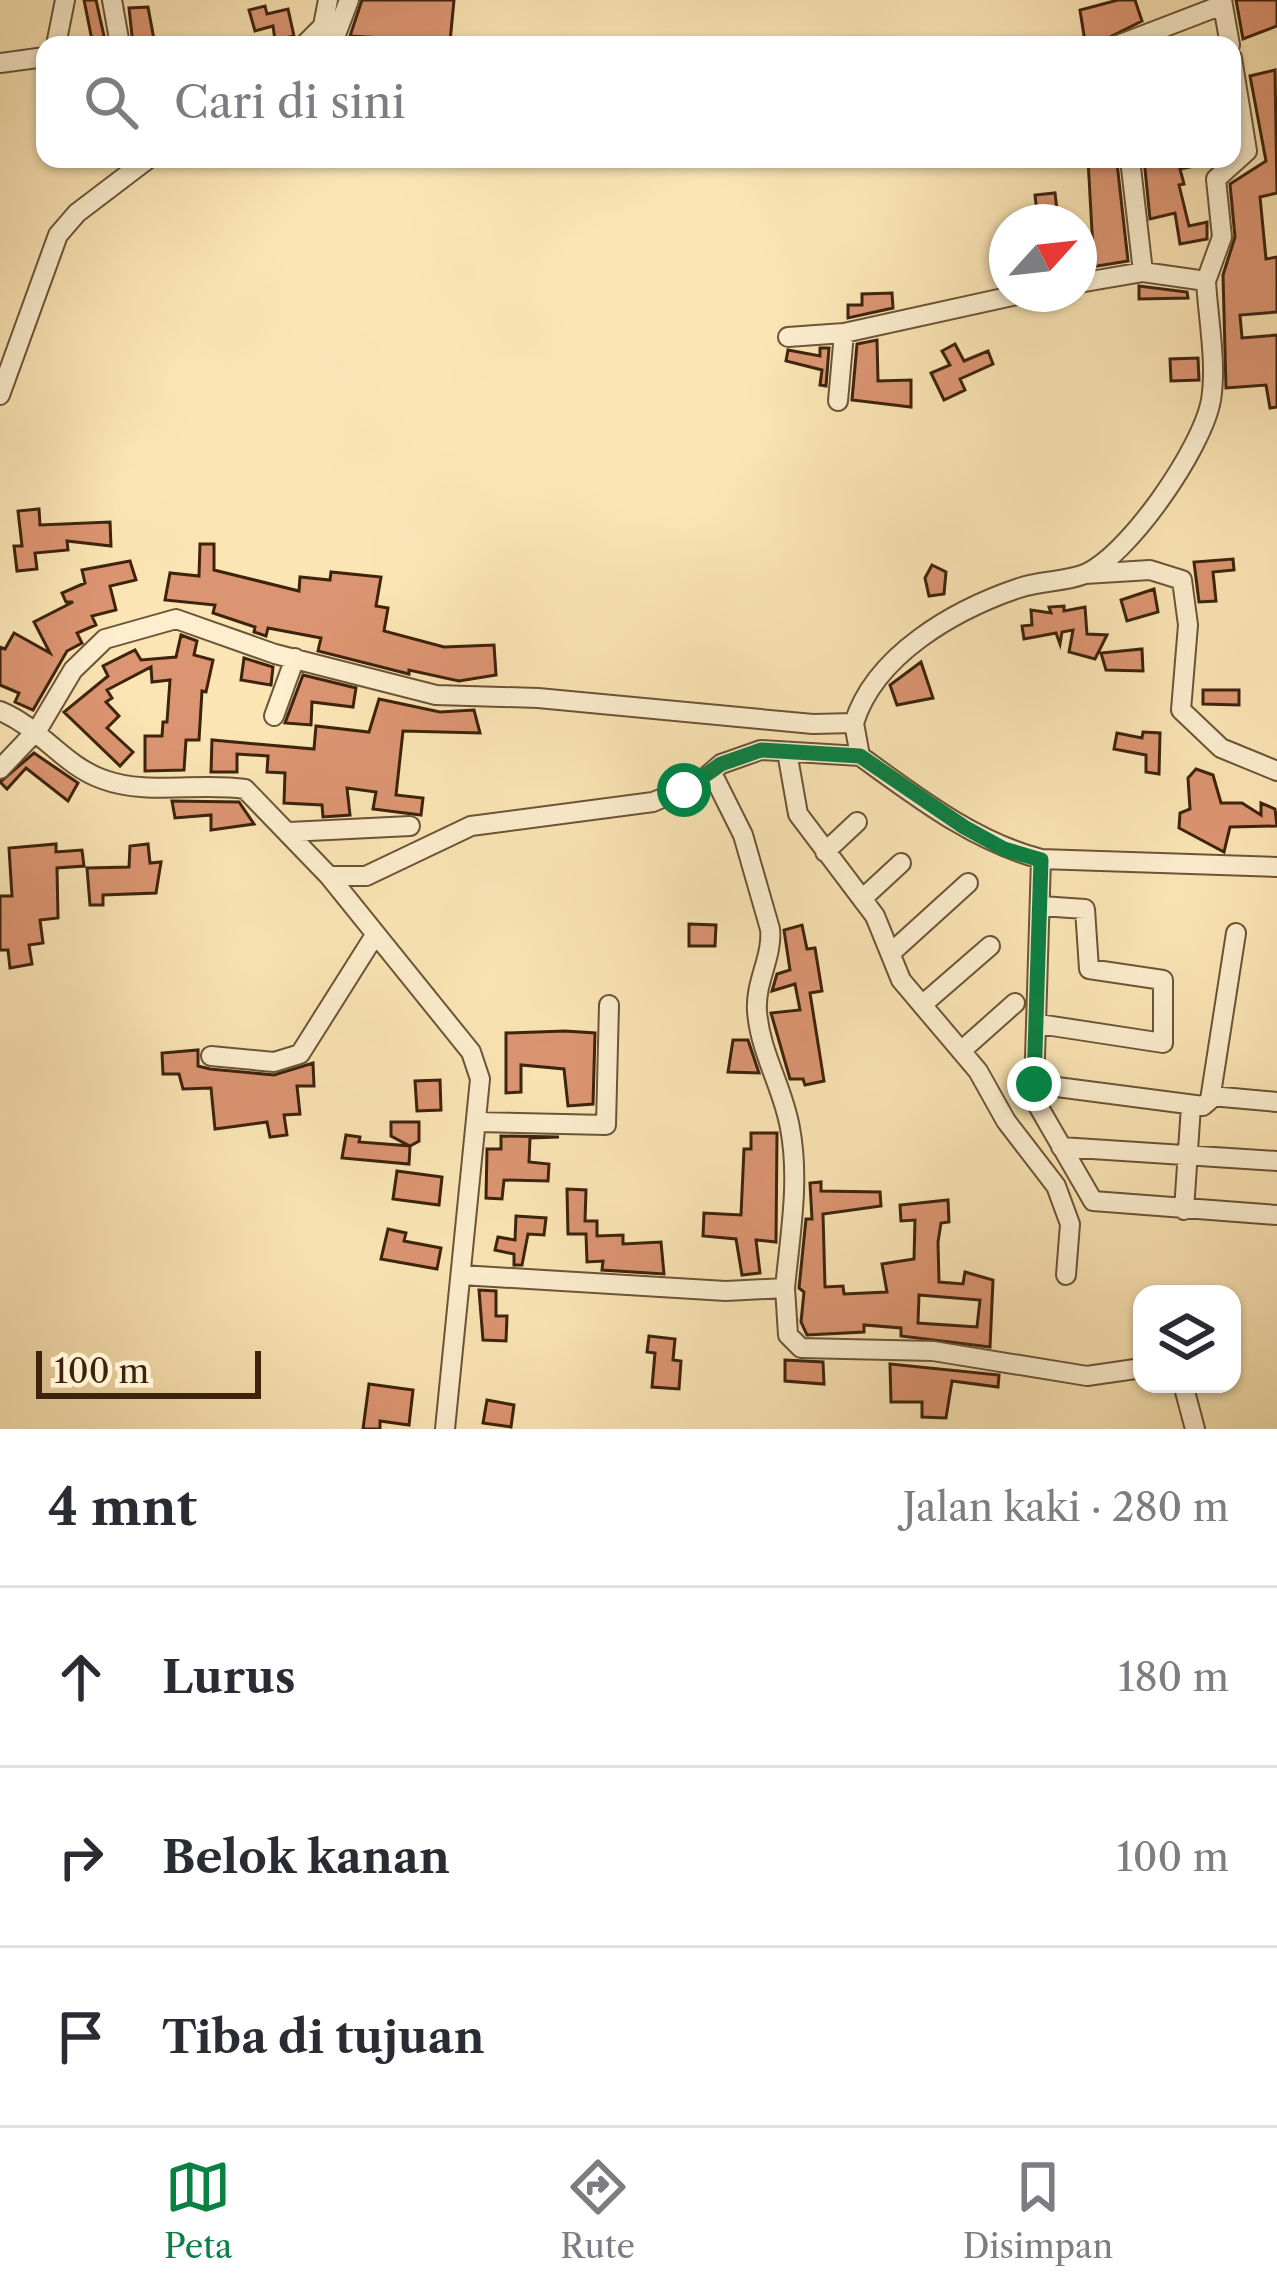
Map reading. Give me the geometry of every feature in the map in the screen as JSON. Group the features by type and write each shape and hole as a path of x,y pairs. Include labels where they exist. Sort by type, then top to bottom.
{"street":[{"path":"58,36 64,0"},
{"path":"112,0 118,36"},
{"path":"313,36 322,26 328,0"},
{"path":"342,36 349,0"},
{"path":"1140,36 1222,2 1228,36"},
{"path":"0,64 36,58"},
{"path":"1241,114 1247,151 1241,156"},
{"path":"0,395 58,235 77,213 136,168"},
{"path":"1131,168 1143,272"},
{"path":"1085,574 1144,521 1206,416 1211,399 1206,281 1222,237 1216,179 1228,168"},
{"path":"1097,280 1143,272 1206,281"},
{"path":"788,338 844,333 989,301"},
{"path":"838,401 844,333"},
{"path":"860,756 854,723 863,694 879,672 937,629 1017,589 1085,574 1150,570 1182,580 1188,625 1180,710 1221,748 1277,771"},
{"path":"0,769 38,729 73,670 123,630 176,619 295,658 436,695 854,723"},
{"path":"274,716 295,658"},
{"path":"0,711 38,729 80,769 126,786 244,789 329,876 471,1052 480,1079 445,1429"},
{"path":"788,752 798,814 862,899 892,950 902,980 961,1051 1056,1186 1070,1224 1066,1275"},
{"path":"329,876 366,876 471,826 653,802 738,756 788,752 860,756 964,827 1004,849 1041,860 1277,866"},
{"path":"712,773 743,835 770,929 756,1007 762,1045 790,1130 794,1218 785,1288 788,1335 801,1348 933,1351 1087,1376 1133,1369"},
{"path":"825,852 857,822"},
{"path":"289,832 410,826"},
{"path":"1041,860 1037,1104 1093,1201 1277,1215"},
{"path":"862,899 901,863"},
{"path":"892,950 968,883"},
{"path":"1039,1024 1163,1043 1163,980 1089,969 1085,908 1041,906"},
{"path":"1034,1084 1203,1106 1211,1096 1236,933"},
{"path":"211,1056 274,1062 301,1054 375,935"},
{"path":"922,1005 990,946"},
{"path":"961,1051 1015,1003"},
{"path":"476,1122 606,1125 609,1006"},
{"path":"1211,1096 1277,1102"},
{"path":"1184,1210 1192,1106"},
{"path":"1061,1147 1277,1162"},
{"path":"461,1275 726,1291 785,1288"},
{"path":"1186,1393 1195,1429"}],"building":[{"path":"84,0 96,0 104,36 91,36"},
{"path":"362,0 454,0 451,36 350,36"},
{"path":"1135,0 1142,21 1112,36 1084,36 1080,10"},
{"path":"1236,0 1277,0 1277,26 1243,39"},
{"path":"265,6 267,14 288,9 294,36 274,36 273,26 255,31 249,10"},
{"path":"148,7 153,36 132,36 129,8"},
{"path":"1275,70 1277,193 1260,197 1266,259 1277,257 1277,312 1240,315 1242,338 1277,335 1277,407 1270,408 1266,385 1226,388 1223,275 1235,237 1230,184 1266,161 1250,76"},
{"path":"1088,168 1118,168 1128,261 1097,266 1097,204 1090,204"},
{"path":"1145,168 1185,168 1180,169 1184,184 1179,185 1189,226 1207,222 1207,239 1180,244 1175,213 1150,219"},
{"path":"1055,193 1056,204 1036,204 1035,195"},
{"path":"1139,286 1187,292 1188,298 1139,299"},
{"path":"892,293 893,308 848,318 848,305 862,305 862,294"},
{"path":"877,340 878,381 911,380 911,407 852,400 857,344"},
{"path":"955,344 964,361 988,351 993,364 960,379 965,390 944,400 931,373 950,365 942,351"},
{"path":"820,348 829,348 826,386 820,385 822,370 786,361 788,350 820,356"},
{"path":"1198,358 1199,380 1171,381 1170,359"},
{"path":"39,509 40,525 110,522 111,546 67,541 68,550 35,553 37,569 17,571 14,546 22,546 18,511"},
{"path":"200,544 214,544 214,570 299,591 300,577 330,580 331,572 381,577 376,606 388,608 384,631 444,647 494,645 496,675 459,681 409,670 409,674 318,651 321,638 268,628 266,636 254,632 255,627 213,613 215,605 165,600 170,573 199,576"},
{"path":"1233,559 1234,570 1213,572 1216,601 1199,602 1194,562"},
{"path":"130,561 136,580 110,586 116,610 92,616 96,625 77,633 82,643 67,651 33,710 15,702 19,693 0,685 0,647 5,649 14,633 50,653 34,622 73,602 66,602 62,593 85,583 82,570"},
{"path":"932,565 946,572 944,594 929,596 925,578"},
{"path":"1154,589 1158,612 1127,621 1121,600"},
{"path":"1064,606 1064,611 1085,607 1087,634 1107,635 1095,659 1069,652 1073,630 1062,632 1060,644 1056,633 1024,639 1022,626 1032,625 1031,610 1051,613 1049,607"},
{"path":"181,635 197,641 194,655 213,660 206,692 202,691 199,740 186,740 184,770 145,771 145,736 162,736 170,680 152,682 151,667 107,690 112,698 106,702 119,716 107,728 133,752 120,766 64,712 108,676 103,666 135,650 141,660 176,657"},
{"path":"1142,649 1143,671 1106,670 1101,653"},
{"path":"244,658 273,667 271,685 241,680"},
{"path":"921,662 933,698 897,705 890,685"},
{"path":"303,675 356,688 353,707 312,702 311,725 285,723"},
{"path":"1203,690 1239,690 1239,705 1203,704"},
{"path":"379,699 440,712 474,710 480,733 403,731 396,795 423,798 421,815 373,809 376,792 347,788 350,815 323,817 322,805 284,803 285,773 267,772 268,756 237,754 237,772 211,772 212,740 314,749 316,726 369,732"},
{"path":"1143,732 1160,733 1159,774 1146,772 1146,755 1114,749 1117,733 1142,738"},
{"path":"34,753 78,783 68,801 26,768 7,789 0,782"},
{"path":"1196,769 1213,775 1221,803 1242,803 1261,815 1261,803 1275,809 1277,826 1230,827 1224,852 1179,828 1180,813 1190,809 1188,778"},
{"path":"172,801 239,802 254,824 211,830 211,815 175,818"},
{"path":"56,844 56,852 82,850 84,866 57,868 58,918 40,920 43,943 29,945 32,964 10,968 8,950 0,950 0,896 12,896 9,848"},
{"path":"148,844 150,863 161,862 156,893 103,895 103,905 90,905 87,868 129,867 130,846"},
{"path":"689,924 716,925 715,946 689,946"},
{"path":"802,925 807,949 815,948 822,991 810,993 824,1081 805,1085 803,1079 790,1079 771,1013 800,1010 795,984 772,991 777,974 790,970 784,930"},
{"path":"506,1033 595,1033 593,1104 568,1106 564,1069 521,1065 521,1092 506,1093"},
{"path":"733,1040 748,1040 759,1073 728,1072"},
{"path":"198,1050 198,1066 210,1069 274,1075 313,1063 314,1086 297,1086 300,1114 284,1115 287,1135 270,1137 267,1122 215,1129 211,1088 183,1089 179,1074 163,1074 162,1053"},
{"path":"440,1080 441,1110 417,1111 415,1081"},
{"path":"391,1122 419,1122 419,1141 410,1146 391,1136"},
{"path":"751,1133 777,1133 776,1242 756,1240 760,1273 742,1275 736,1239 703,1236 704,1213 741,1215 744,1149 751,1149"},
{"path":"346,1135 360,1137 359,1142 410,1146 409,1164 342,1158"},
{"path":"501,1136 559,1137 530,1138 529,1162 549,1164 548,1181 504,1180 502,1199 486,1198 487,1149 501,1149"},
{"path":"397,1171 442,1177 439,1205 393,1199"},
{"path":"821,1182 821,1191 880,1192 881,1206 823,1214 825,1287 843,1286 844,1294 887,1292 882,1264 914,1259 915,1220 901,1221 900,1205 948,1200 949,1222 941,1223 938,1242 939,1282 963,1284 965,1272 993,1280 990,1347 901,1336 901,1328 864,1325 864,1332 807,1335 801,1322 804,1292 799,1288 806,1219 812,1219 810,1183","holes":["919,1295 980,1300 977,1327 918,1323"]},
{"path":"567,1189 586,1190 585,1221 597,1221 597,1236 623,1235 623,1244 661,1242 664,1274 602,1270 603,1261 587,1262 586,1234 568,1234"},
{"path":"516,1216 546,1218 544,1235 528,1234 522,1265 514,1265 514,1254 495,1250 498,1237 515,1240"},
{"path":"388,1229 406,1233 404,1241 441,1248 437,1269 381,1259"},
{"path":"479,1290 496,1291 496,1316 507,1316 506,1341 483,1340"},
{"path":"649,1336 675,1339 673,1360 681,1361 679,1389 652,1387 655,1353 647,1352"},
{"path":"785,1360 823,1362 824,1384 785,1381"},
{"path":"890,1364 999,1375 998,1387 952,1381 946,1418 922,1417 922,1402 891,1402"},
{"path":"369,1384 413,1390 409,1425 380,1421 380,1429 363,1429"},
{"path":"487,1400 514,1405 511,1427 483,1423"}],"route":[{"path":"684,790 721,764 761,750 860,756 964,827 1004,849 1041,860 1040,1021 1034,1084"}]}
